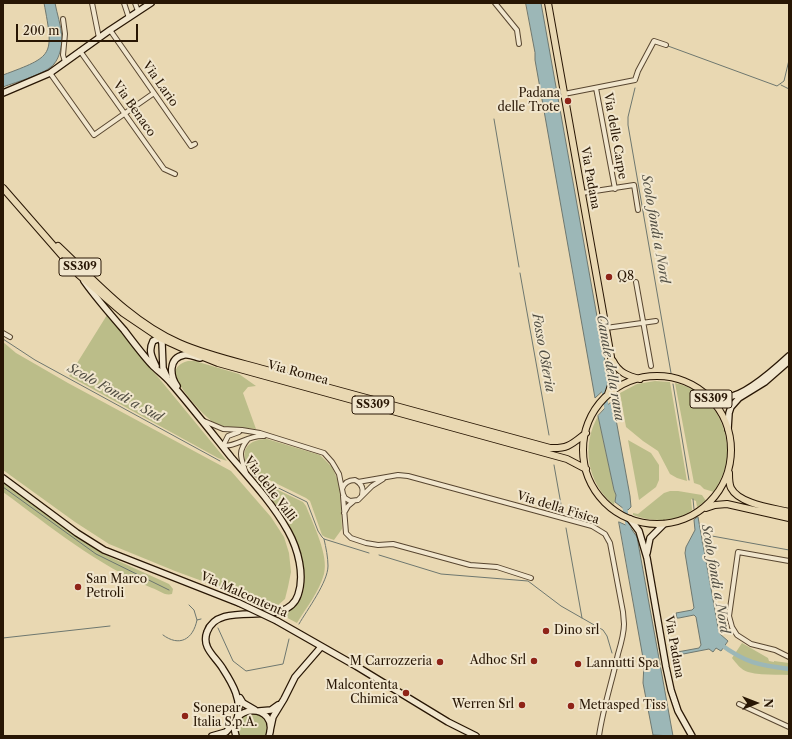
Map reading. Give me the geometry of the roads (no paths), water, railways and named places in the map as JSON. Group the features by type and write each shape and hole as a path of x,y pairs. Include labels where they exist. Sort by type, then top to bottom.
{"main road":[{"name":"Via Padana","path":"548,3 611,357 613,380 608,396"},
{"name":"Via Romea","path":"3,188 42,232 118,302 161,336 207,359 567,459 586,469"},
{"name":"Via Romea","path":"42,232 52,246 80,276 123,313 145,329 196,350 550,448 569,446 586,433"},
{"path":"611,357 618,369 624,374 640,379"},
{"name":"SS309","path":"657,377 675,379 692,385 705,394 720,411 728,429 731,451 728,471 718,493 711,502 688,518 664,524 650,524 630,519 616,512 600,496 591,483 586,469 584,451 586,433 590,420 596,409 608,396 626,383 640,379 657,377"},
{"name":"SS309","path":"728,471 730,486 733,492 740,497 747,501 789,512"},
{"name":"SS309","path":"702,509 715,505 727,504 789,518"}],"street":[{"path":"92,3 99,38"},
{"path":"124,3 129,18"},
{"path":"135,3 138,11"},
{"path":"3,93 50,73 151,3"},
{"path":"495,3 517,30 519,44"},
{"path":"63,19 65,34 63,55 65,62"},
{"name":"Via Lario","path":"110,30 191,146 195,144"},
{"path":"564,94 635,80 638,71 654,41 666,45"},
{"name":"Via Benaco","path":"80,51 164,169 175,174"},
{"path":"50,73 94,135 154,93"},
{"name":"Via delle Carpe","path":"596,88 615,189"},
{"path":"582,193 634,185 638,210"},
{"name":"Via delle Valli","path":"80,276 147,358 202,420 278,514 294,542 300,570 298,594 295,602 290,607 280,611 221,617 212,623 205,640 207,648 223,668 237,695 243,703 264,714 268,719 269,733"},
{"path":"636,282 651,366"},
{"path":"606,328 656,320"},
{"path":"3,333 10,337"},
{"name":"Via delle Valli","path":"159,372 151,357 150,349 153,341 161,336 163,368 169,381"},
{"name":"Via delle Valli","path":"186,402 175,384 171,373 174,362 179,357 185,355 207,359"},
{"path":"705,394 728,397 736,394 766,375 789,356"},
{"path":"728,429 729,412 731,407 739,398 765,382 789,361"},
{"name":"Via della Fisica","path":"202,420 222,429 249,430 324,454 332,462 339,474 343,496 346,533 351,538 378,545 393,544 470,565 497,567 531,578"},
{"path":"223,446 226,438 232,434 249,430"},
{"path":"247,476 240,453 243,444 250,437"},
{"name":"Via della Fisica","path":"223,446 235,445 250,437 269,437"},
{"name":"Via della Fisica","path":"339,474 350,480 358,482 398,475 408,476 592,526 605,534 612,548 624,624 623,635 601,722 600,736"},
{"name":"Via della Fisica","path":"344,514 348,506 359,499 372,486 387,477"},
{"name":"Via Malcontenta","path":"3,478 76,533 104,550 239,603 277,621 356,666 448,722 476,736"},
{"path":"342,490 345,484 350,480"},
{"path":"358,482 363,489 362,495"},
{"path":"343,496 348,500 354,501"},
{"name":"Via Padana","path":"630,519 639,531 647,558 669,683 678,711 692,736"},
{"name":"Via Padana","path":"647,558 650,538 654,532 664,524"},
{"path":"789,561 738,552 729,616 732,627 737,635 751,644 775,650 789,657"},
{"path":"269,733 273,717 299,672 321,647"},
{"name":"Via delle Valli","path":"236,736 235,727 240,707 237,695"},
{"path":"212,736 226,732 245,712 271,710 283,701"},
{"path":"739,704 789,727"}],"water":[{"path":"44,3 55,3 62,37 58,58 50,68 3,87 3,75 32,63 41,58 46,52 49,44 49,34"},
{"path":"526,3 541,3 608,378 607,387 595,398 535,60"},
{"path":"610,403 613,403 630,496 631,507 628,510 624,509 615,502 616,495 598,416"},
{"path":"698,517 718,627 720,634 728,641 721,651 716,648 713,652 709,649 673,656 672,653 699,648 701,645 696,617 694,615 677,618 676,613 692,610 694,608 685,553 686,547 695,530 694,520"},
{"path":"619,522 630,527 637,537 673,736 653,735 643,683 644,664"}],"waterway":[{"name":"Scolo fondi a Nord","path":"668,46 777,86 784,81 789,60"},
{"path":"781,85 789,89"},
{"name":"Scolo fondi a Nord","path":"635,88 628,117 628,125 671,373"},
{"name":"Fosso Osteria","path":"494,119 519,267"},
{"name":"Fosso Osteria","path":"520,273 549,435"},
{"name":"Scolo Fondi a Sud","path":"3,339 35,360 220,461"},
{"name":"Scolo fondi a Nord","path":"673,384 689,480"},
{"name":"Canale della rana","path":"603,385 607,411"},
{"name":"Fosso Osteria","path":"554,465 562,510"},
{"name":"Scolo Fondi a Sud","path":"252,475 307,502 318,531 324,539 369,553"},
{"path":"3,487 96,554 169,590"},
{"name":"Scolo fondi a Nord","path":"693,499 694,509"},
{"name":"Canale della rana","path":"624,503 629,532"},
{"name":"Fosso Osteria","path":"566,528 582,618"},
{"path":"702,542 712,536 789,550"},
{"path":"299,624 325,580 328,559 324,539"},
{"name":"Scolo Fondi a Sud","path":"379,555 441,574 528,581 561,606 603,630 607,636 612,653"},
{"path":"189,605 194,610 197,620 201,619"},
{"path":"163,635 174,641 184,640 189,637 197,620"},
{"path":"3,638 110,626"},
{"path":"218,628 233,661 246,671 283,664 289,639"},
{"path":"720,644 737,655 753,662 789,669"},
{"name":"Scolo Fondi a Sud","path":"622,662 635,661"}],"place":[{"name":"Padana delle Trote","path":"568,101"},
{"name":"Q8","path":"609,277"},
{"name":"San Marco Petroli","path":"78,587"},
{"name":"Dino srl","path":"546,631"},
{"name":"Adhoc Srl","path":"534,661"},
{"name":"M Carrozzeria","path":"440,662"},
{"name":"Lannutti Spa","path":"578,664"},
{"name":"Malcontenta Chimica","path":"406,693"},
{"name":"Werren Srl","path":"522,705"},
{"name":"Metrasped Tiss","path":"571,706"},
{"name":"Sonepar Italia S.p.A.","path":"185,716"}]}
